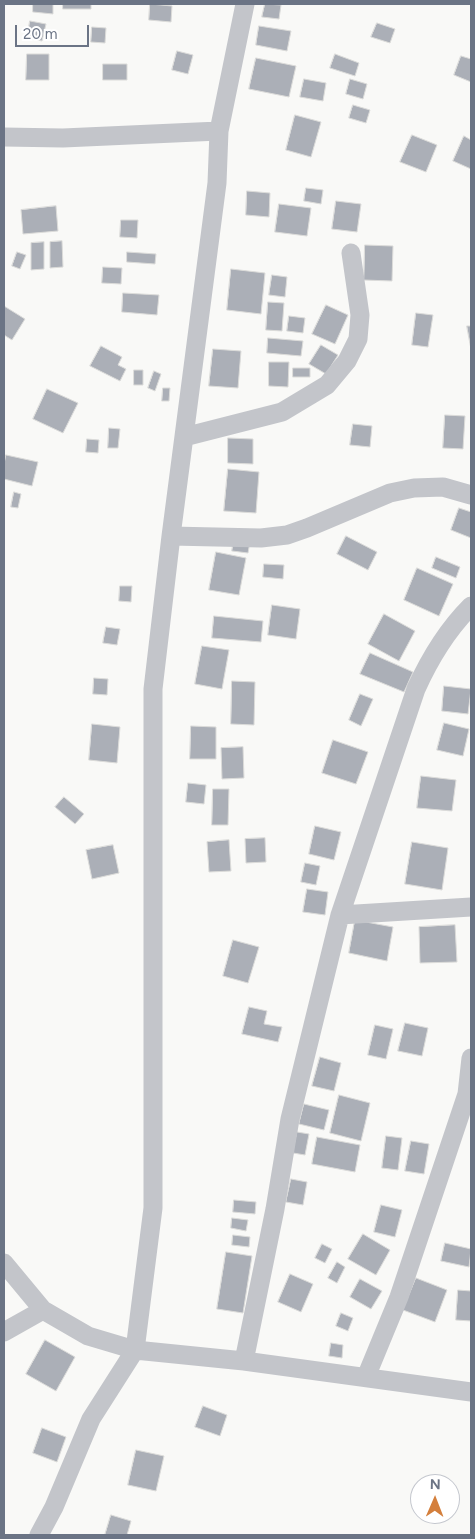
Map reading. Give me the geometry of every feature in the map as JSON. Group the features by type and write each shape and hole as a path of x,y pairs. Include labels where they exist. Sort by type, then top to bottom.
{"street":[{"path":"39,1535 54,1507 91,1419 135,1350 153,1208 153,689 217,183 219,130 245,4"},
{"path":"4,137 63,138 219,130"},
{"path":"184,437 282,412 327,385 347,361 358,339 360,315 350,253"},
{"path":"171,536 261,538 287,534 307,528 390,493 414,488 443,487 471,495"},
{"path":"244,1361 275,1209 292,1111 340,915 416,689 428,662 458,620 471,606"},
{"path":"340,915 471,908"},
{"path":"366,1377 399,1297 467,1094 471,1058"},
{"path":"4,1263 43,1310 88,1336 135,1350 244,1361 471,1392"},
{"path":"4,1332 43,1310"}],"building":[{"path":"33,4 53,4 53,14 33,12"},
{"path":"63,4 91,4 91,9 63,9"},
{"path":"150,4 172,6 171,22 149,20"},
{"path":"265,4 281,5 279,19 262,17"},
{"path":"30,21 46,24 42,41 27,38"},
{"path":"377,23 395,29 390,43 371,37"},
{"path":"259,26 291,31 287,51 256,45"},
{"path":"92,27 106,28 105,43 91,42"},
{"path":"177,51 193,55 188,74 172,70"},
{"path":"27,54 49,54 49,80 26,80"},
{"path":"335,54 359,63 355,76 330,68"},
{"path":"461,56 471,59 471,82 454,75"},
{"path":"256,58 296,66 289,97 249,89"},
{"path":"103,64 127,64 127,80 103,80"},
{"path":"304,79 326,83 323,101 300,97"},
{"path":"350,79 367,84 363,99 346,94"},
{"path":"353,105 370,110 366,123 349,118"},
{"path":"295,115 321,122 311,157 286,150"},
{"path":"412,135 437,145 426,172 400,162"},
{"path":"464,136 471,140 471,169 453,161"},
{"path":"306,188 323,190 321,204 304,201"},
{"path":"247,191 270,193 269,217 246,215"},
{"path":"336,201 361,204 357,232 332,229"},
{"path":"279,204 311,208 307,236 275,232"},
{"path":"56,206 58,231 23,234 21,210"},
{"path":"121,220 138,220 137,238 120,237"},
{"path":"62,241 63,267 50,268 50,242"},
{"path":"44,242 44,269 31,270 31,243"},
{"path":"365,245 393,246 392,281 364,280"},
{"path":"17,252 26,255 20,269 12,266"},
{"path":"127,252 156,254 155,264 127,262"},
{"path":"103,267 122,268 121,284 102,283"},
{"path":"231,269 265,273 261,314 227,310"},
{"path":"272,275 287,277 285,297 269,295"},
{"path":"123,293 159,295 157,315 122,312"},
{"path":"268,302 284,303 282,331 266,330"},
{"path":"326,305 348,315 335,344 312,334"},
{"path":"4,306 25,319 12,340 4,335"},
{"path":"416,313 433,315 428,347 412,345"},
{"path":"289,316 305,318 303,333 287,331"},
{"path":"467,326 471,326 471,349"},
{"path":"268,338 303,341 301,356 267,353"},
{"path":"321,345 338,355 326,374 309,364"},
{"path":"101,346 122,357 118,365 126,369 120,381 90,366"},
{"path":"213,349 241,351 238,388 209,386"},
{"path":"269,362 289,362 288,387 269,386"},
{"path":"293,368 310,368 310,377 293,377"},
{"path":"134,370 143,370 143,385 134,385"},
{"path":"154,371 161,374 155,391 148,388"},
{"path":"163,388 170,388 169,401 162,401"},
{"path":"47,389 78,403 63,433 33,419"},
{"path":"445,415 465,416 463,449 443,448"},
{"path":"353,424 372,426 370,447 350,445"},
{"path":"109,428 120,429 118,448 108,448"},
{"path":"228,438 253,439 253,464 228,463"},
{"path":"87,439 99,440 98,453 86,452"},
{"path":"6,455 38,462 32,486 4,479"},
{"path":"228,469 259,472 256,513 224,511"},
{"path":"14,492 21,494 18,508 11,507"},
{"path":"459,508 471,512 471,538 451,530"},
{"path":"346,536 377,552 368,570 337,554"},
{"path":"234,539 250,542 248,553 232,551"},
{"path":"216,552 246,558 239,595 209,590"},
{"path":"436,557 460,567 456,578 432,568"},
{"path":"264,564 284,565 283,579 263,577"},
{"path":"417,568 453,584 439,616 404,600"},
{"path":"120,586 132,586 131,602 119,601"},
{"path":"272,605 300,609 296,639 268,635"},
{"path":"384,614 415,631 399,661 368,644"},
{"path":"214,616 263,621 261,642 212,638"},
{"path":"106,627 120,629 117,645 103,643"},
{"path":"202,646 229,650 222,689 195,684"},
{"path":"370,653 413,672 404,692 360,674"},
{"path":"94,678 108,679 107,695 93,694"},
{"path":"232,681 255,682 254,725 231,724"},
{"path":"444,686 471,689 468,714 442,711"},
{"path":"360,694 373,699 361,726 349,720"},
{"path":"444,723 469,729 463,756 437,750"},
{"path":"92,724 120,727 117,763 89,760"},
{"path":"191,726 216,727 216,759 190,759"},
{"path":"333,740 368,752 356,784 322,773"},
{"path":"243,747 244,778 222,779 221,748"},
{"path":"421,776 456,780 452,811 417,808"},
{"path":"188,783 206,785 204,804 186,802"},
{"path":"213,789 229,789 228,825 212,825"},
{"path":"64,797 84,814 75,824 55,807"},
{"path":"315,826 341,832 334,860 309,854"},
{"path":"265,838 266,862 246,863 245,839"},
{"path":"229,840 231,871 209,872 207,842"},
{"path":"412,842 448,848 442,890 405,884"},
{"path":"113,845 119,873 92,879 86,850"},
{"path":"305,863 320,866 316,885 301,882"},
{"path":"307,889 328,892 325,915 303,912"},
{"path":"355,920 393,927 387,961 349,953"},
{"path":"455,925 457,962 420,963 419,927"},
{"path":"233,940 259,947 248,983 223,976"},
{"path":"249,1007 267,1011 264,1024 282,1027 278,1042 242,1034"},
{"path":"405,1023 428,1028 422,1056 398,1051"},
{"path":"375,1025 393,1029 386,1059 368,1055"},
{"path":"320,1057 341,1063 334,1091 312,1086"},
{"path":"339,1095 370,1103 361,1141 330,1133"},
{"path":"304,1104 329,1110 324,1130 299,1124"},
{"path":"297,1132 309,1134 305,1155 293,1153"},
{"path":"386,1136 402,1138 398,1170 382,1168"},
{"path":"317,1137 360,1145 355,1172 312,1164"},
{"path":"411,1141 429,1144 424,1174 405,1171"},
{"path":"291,1179 307,1182 303,1205 286,1202"},
{"path":"234,1200 256,1202 255,1214 233,1212"},
{"path":"381,1205 402,1210 395,1237 374,1232"},
{"path":"232,1218 248,1220 246,1231 231,1228"},
{"path":"363,1234 390,1250 376,1275 348,1259"},
{"path":"233,1235 250,1237 249,1247 232,1245"},
{"path":"445,1243 471,1249 469,1267 441,1261"},
{"path":"322,1244 332,1249 325,1263 315,1258"},
{"path":"226,1252 252,1256 243,1313 217,1309"},
{"path":"337,1262 345,1267 337,1283 328,1278"},
{"path":"290,1274 313,1284 301,1312 278,1302"},
{"path":"416,1278 447,1290 435,1322 403,1310"},
{"path":"360,1279 382,1291 371,1309 350,1297"},
{"path":"458,1290 471,1291 471,1321 456,1320"},
{"path":"341,1313 353,1318 348,1331 336,1326"},
{"path":"45,1340 75,1357 56,1391 26,1374"},
{"path":"331,1343 343,1345 342,1358 329,1356"},
{"path":"203,1406 227,1415 220,1436 195,1427"},
{"path":"42,1428 66,1437 57,1462 33,1453"},
{"path":"136,1450 164,1456 156,1491 128,1485"},
{"path":"111,1515 131,1521 127,1535 105,1535"}]}
